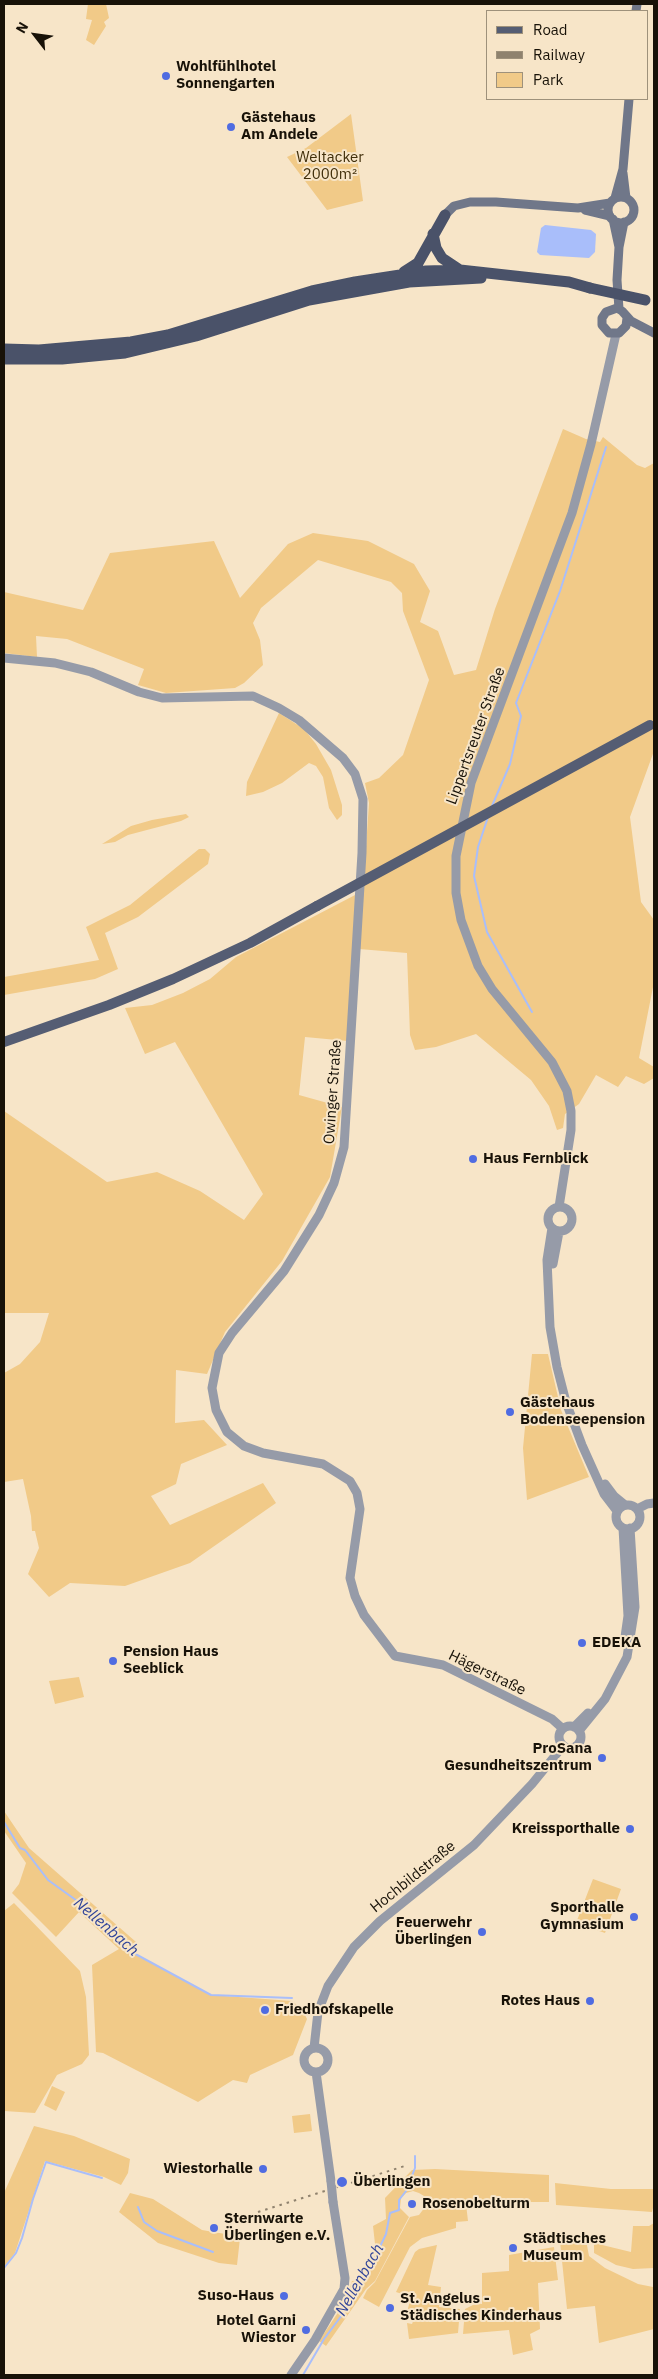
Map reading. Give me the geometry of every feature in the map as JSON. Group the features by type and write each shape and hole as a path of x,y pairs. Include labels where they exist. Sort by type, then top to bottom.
{"highway":[{"path":"400,274 418,263 445,215"},
{"path":"433,234 436,248 442,258 460,270"},
{"path":"4,349 39,350 131,342 168,335 312,290 400,274 460,270 569,282 650,301"},
{"path":"4,359 62,359 125,353 196,336 309,300 409,282 507,276"}],"main road":[{"path":"620,247 611,217 613,201 622,169 628,100"},
{"path":"622,169 626,198"},
{"path":"578,208 626,198 632,202 634,210 631,218 624,222"},
{"path":"445,215 454,206 481,202 578,208 624,222"},
{"path":"624,222 617,280 609,309 603,315 602,322 604,328 613,333 624,329 650,331"},
{"path":"617,280 620,309 627,318 650,331"},
{"path":"609,309 620,309"},
{"path":"624,329 627,318"},
{"path":"4,1042 109,1005 173,979 250,943 652,724"}],"street":[{"name":"Lippertsreuter Straße","path":"559,1207 571,1130 571,1111 567,1091 552,1062 502,1002 478,966 461,920 456,893 456,856 464,809 472,783 572,513 592,444 613,333"},
{"name":"Owinger Straße","path":"4,658 55,664 91,672 139,692 162,698 196,699 254,696 299,720 343,758 355,774 363,799 362,853 344,1147 334,1183 319,1215 284,1271 232,1333 224,1346 214,1370 212,1388 216,1410 227,1432 244,1446 263,1453 323,1464 339,1472 350,1481 357,1493 360,1509 350,1578 355,1596 364,1616 395,1656"},
{"path":"555,1230 567,1230 572,1219 568,1210 559,1207 549,1214 548,1222 555,1230 552,1291 561,1365 576,1416 600,1474 609,1491 625,1505 630,1505 637,1509 639,1520 627,1528"},
{"path":"555,1230 547,1260 550,1327 566,1402 604,1494 617,1511 616,1521 627,1528"},
{"path":"637,1509 654,1503"},
{"path":"617,1511 625,1505"},
{"path":"577,1729 601,1697 612,1678 623,1650 628,1616 627,1528"},
{"name":"Hägerstraße","path":"395,1656 443,1665 552,1719 562,1728"},
{"path":"562,1728 577,1729 581,1738 578,1745 569,1749 563,1746 558,1737 562,1728"},
{"name":"Hochbildstraße","path":"314,2048 318,2012 328,1986 354,1946 380,1921 474,1845 527,1790 563,1746"},
{"path":"314,2048 324,2051 328,2059 325,2067 316,2072 308,2069 304,2060 306,2052 314,2048"},
{"path":"291,2375 315,2340 344,2289 345,2278 316,2072"}],"green space":[{"path":"88,4 106,4 109,18 104,22 106,26 94,45 86,40 92,20 86,19"},
{"name":"Weltacker 2000m²","path":"351,114 363,201 327,210 287,157 306,148"},
{"path":"563,429 586,439 600,442 603,437 637,465 645,468 654,463 654,751 630,817 641,902 654,920 654,982 639,1058 654,1067 654,1078 644,1084 626,1076 618,1087 596,1075 579,1104 565,1114 563,1128 557,1130 549,1106 531,1080 476,1034 436,1047 415,1050 410,1035 407,953 359,949 369,803 365,783 379,778 403,755 429,680 403,611 402,593 391,582 318,560 261,608 253,623 260,640 263,665 244,683 235,688 166,693 138,685 144,669 67,639 36,636 37,657 4,653 4,592 83,610 110,553 214,541 240,598 288,544 313,533 368,541 414,564 430,591 420,622 438,631 454,675 476,670 495,609"},
{"path":"279,713 304,729 316,744 331,770 342,805 342,815 337,820 329,808 323,777 316,766 309,763 282,783 263,792 246,796 247,782"},
{"path":"186,814 189,817 181,821 128,835 115,842 102,844 131,826"},
{"path":"199,849 205,849 210,854 208,864 138,917 105,933 118,969 95,979 4,995 4,977 99,960 86,927 130,905"},
{"path":"357,894 348,1041 305,1037 299,1095 342,1107 330,1177 282,1261 225,1332 207,1374 176,1370 175,1423 204,1420 227,1445 181,1464 176,1484 151,1496 170,1525 263,1483 276,1503 190,1563 125,1586 70,1583 49,1597 28,1574 39,1548 35,1531 32,1531 31,1516 23,1479 4,1482 4,1373 20,1364 40,1342 49,1313 4,1313 4,1111 107,1182 157,1172 200,1191 244,1220 263,1194 175,1042 145,1054 125,1008 152,1005 183,993 210,979 236,957"},
{"path":"532,1354 548,1354 561,1410 589,1477 527,1500 523,1448"},
{"path":"79,1677 84,1697 55,1704 49,1681"},
{"path":"4,1811 29,1848 136,1942 125,1948 211,1995 292,2001 302,2009 307,2019 293,2055 250,2075 247,2083 233,2080 198,2102 103,2053 96,2052 92,1965 119,1949 79,1912 56,1937 12,1893 19,1884 26,1863 4,1831"},
{"path":"593,1879 621,1889 605,1933 576,1923"},
{"path":"14,1903 80,1971 86,1997 89,2055 82,2064 57,2075 35,2113 4,2111 4,1911"},
{"path":"52,2086 65,2092 56,2111 44,2105"},
{"path":"310,2114 312,2131 294,2133 292,2116"},
{"path":"34,2126 74,2136 130,2159 128,2173 121,2185 104,2177 45,2161 15,2253 4,2267 4,2193"},
{"path":"435,2169 549,2175 549,2202 481,2202 425,2205 424,2196 413,2191 406,2193 401,2198 400,2208 409,2217 375,2281 366,2289 326,2346 319,2341 345,2302 352,2281 363,2280 376,2253 373,2226 386,2219 385,2198 412,2170"},
{"path":"555,2183 611,2189 654,2189 652,2212 556,2205"},
{"path":"130,2193 153,2199 202,2230 240,2238 237,2265 219,2263 158,2243 119,2212"},
{"path":"466,2204 468,2221 456,2222 456,2228 422,2238 410,2247 379,2307 363,2298 367,2290 375,2282 410,2217 419,2215 425,2207"},
{"path":"654,2223 654,2268 633,2269 616,2265 594,2253 594,2243 631,2252 633,2226 649,2226"},
{"path":"559,2232 586,2240 589,2256 605,2268 638,2284 653,2287 654,2329 599,2343 595,2306 567,2309"},
{"path":"437,2245 428,2285 441,2287 439,2307 460,2309 458,2333 409,2339 407,2323 412,2324 416,2314 407,2312 411,2297 396,2292 415,2252 419,2249"},
{"path":"554,2247 558,2280 538,2283 540,2329 530,2334 533,2350 513,2355 509,2330 463,2334 465,2309 477,2303 482,2304 482,2273 509,2271 509,2255"}],"water":[{"path":"545,225 591,230 596,234 595,252 589,258 540,255 537,252 541,228"}],"waterway":[{"path":"492,806 510,764 521,716 516,703 560,591 606,447"},
{"path":"488,817 478,847 474,876 487,932 532,1012"},
{"name":"Nellenbach","path":"4,1822 20,1848 25,1850 48,1880 105,1921 128,1950 211,1995 292,1998"},
{"name":"Nellenbach","path":"303,2375 324,2339 351,2303 354,2293 368,2272 386,2234 390,2213 399,2210 399,2200 406,2191 415,2168 415,2156"},
{"path":"4,2268 16,2253 22,2238 46,2162 102,2178"},
{"path":"138,2207 144,2222 157,2231 213,2252"}],"railway":[{"path":"258,2212 408,2165"}],"place":[{"name":"Wohlfühlhotel Sonnengarten","path":"166,76"},
{"name":"Gästehaus Am Andele","path":"231,127"},
{"name":"Haus Fernblick","path":"473,1159"},
{"name":"Gästehaus Bodenseepension","path":"510,1412"},
{"name":"EDEKA","path":"582,1643"},
{"name":"Pension Haus Seeblick","path":"113,1661"},
{"name":"ProSana Gesundheitszentrum","path":"602,1758"},
{"name":"Kreissporthalle","path":"630,1829"},
{"name":"Sporthalle Gymnasium","path":"634,1917"},
{"name":"Feuerwehr Überlingen","path":"482,1932"},
{"name":"Rotes Haus","path":"590,2001"},
{"name":"Friedhofskapelle","path":"265,2010"},
{"name":"Wiestorhalle","path":"263,2169"},
{"name":"Überlingen","path":"342,2182"},
{"name":"Rosenobelturm","path":"412,2204"},
{"name":"Sternwarte Überlingen e.V.","path":"214,2228"},
{"name":"Städtisches Museum","path":"513,2248"},
{"name":"Suso-Haus","path":"284,2296"},
{"name":"St. Angelus - Städisches Kinderhaus","path":"390,2308"},
{"name":"Hotel Garni Wiestor","path":"306,2330"}]}
